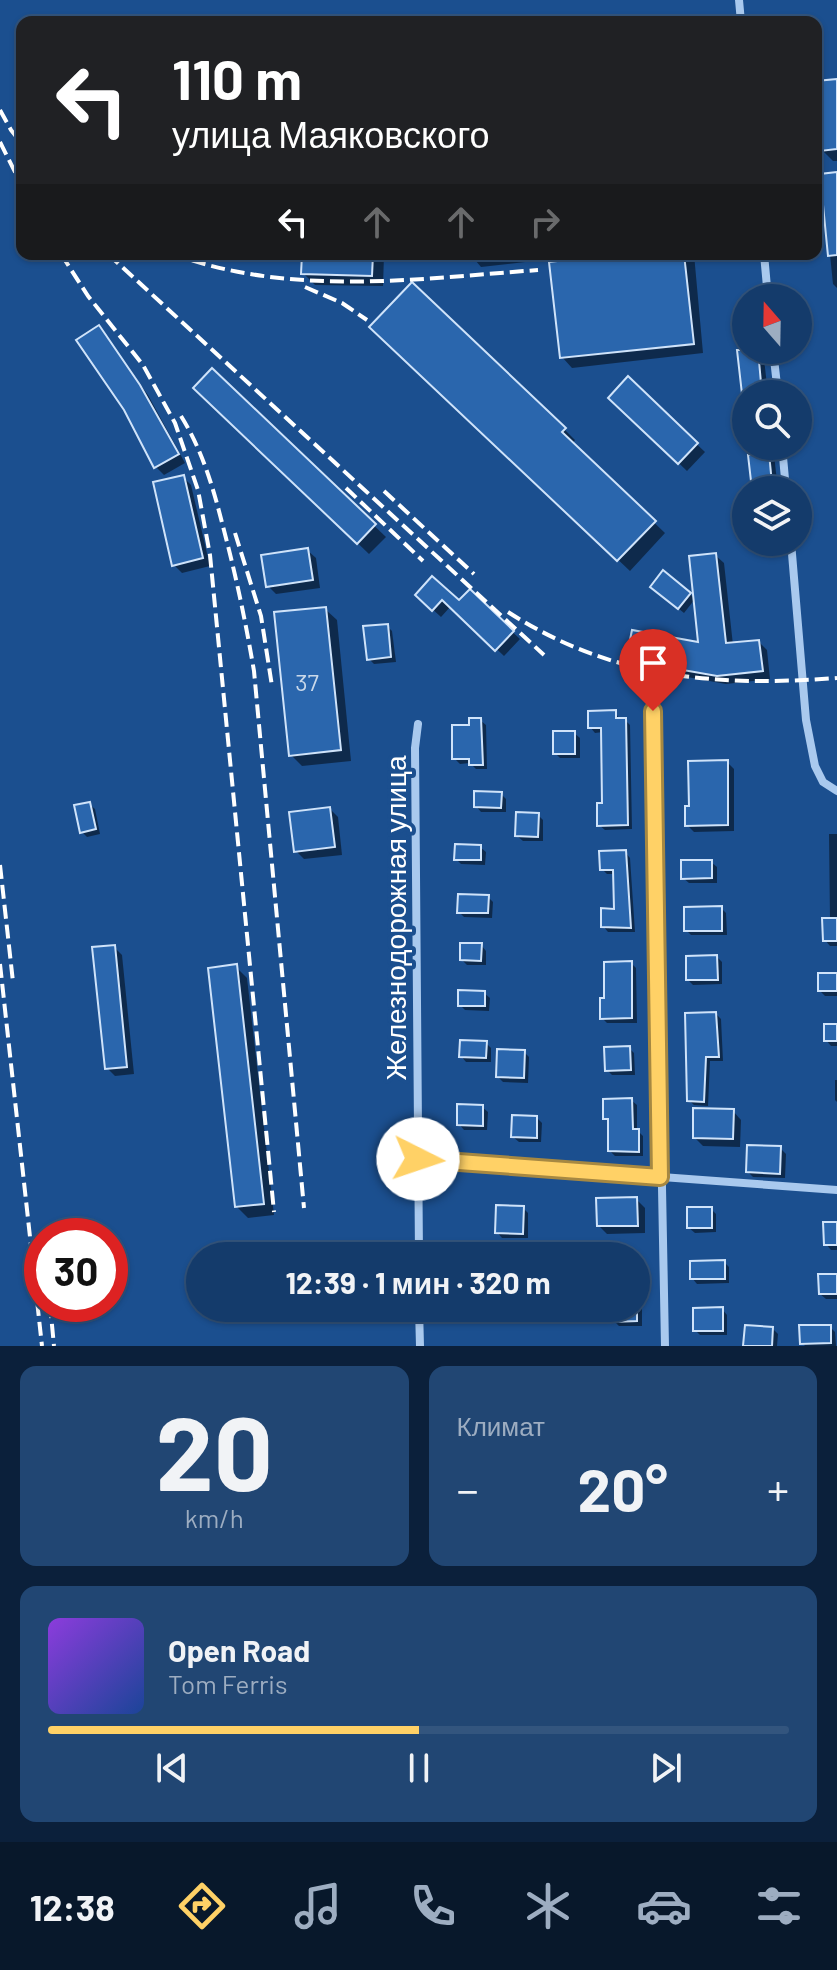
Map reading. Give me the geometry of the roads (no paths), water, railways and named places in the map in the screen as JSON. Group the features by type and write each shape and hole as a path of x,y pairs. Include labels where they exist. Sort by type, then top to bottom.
{"street":[{"path":"765,260 767,284"},
{"path":"792,556 806,720 815,766 823,782 837,791"},
{"path":"653,711 665,1346"},
{"name":"Железнодорожная улица","path":"418,724 415,764 419,1242"},
{"path":"418,1159 837,1190"},
{"path":"419,1322 420,1346"}],"railway":[{"path":"0,110 16,136"},
{"path":"0,142 16,174"},
{"path":"65,260 88,296 143,365 175,423 198,490 210,555 274,1212"},
{"path":"115,260 544,655"},
{"path":"194,260 263,276 354,282 538,270"},
{"path":"305,287 342,303 367,320"},
{"path":"181,416 198,448 215,498 236,580 254,671 304,1208"},
{"path":"346,488 423,561"},
{"path":"384,491 474,574"},
{"path":"235,533 261,616 272,686"},
{"path":"508,612 586,652 666,674 750,681 837,678"},
{"path":"0,865 13,982"},
{"path":"0,964 42,1346"},
{"path":"52,1322 54,1346"}]}
